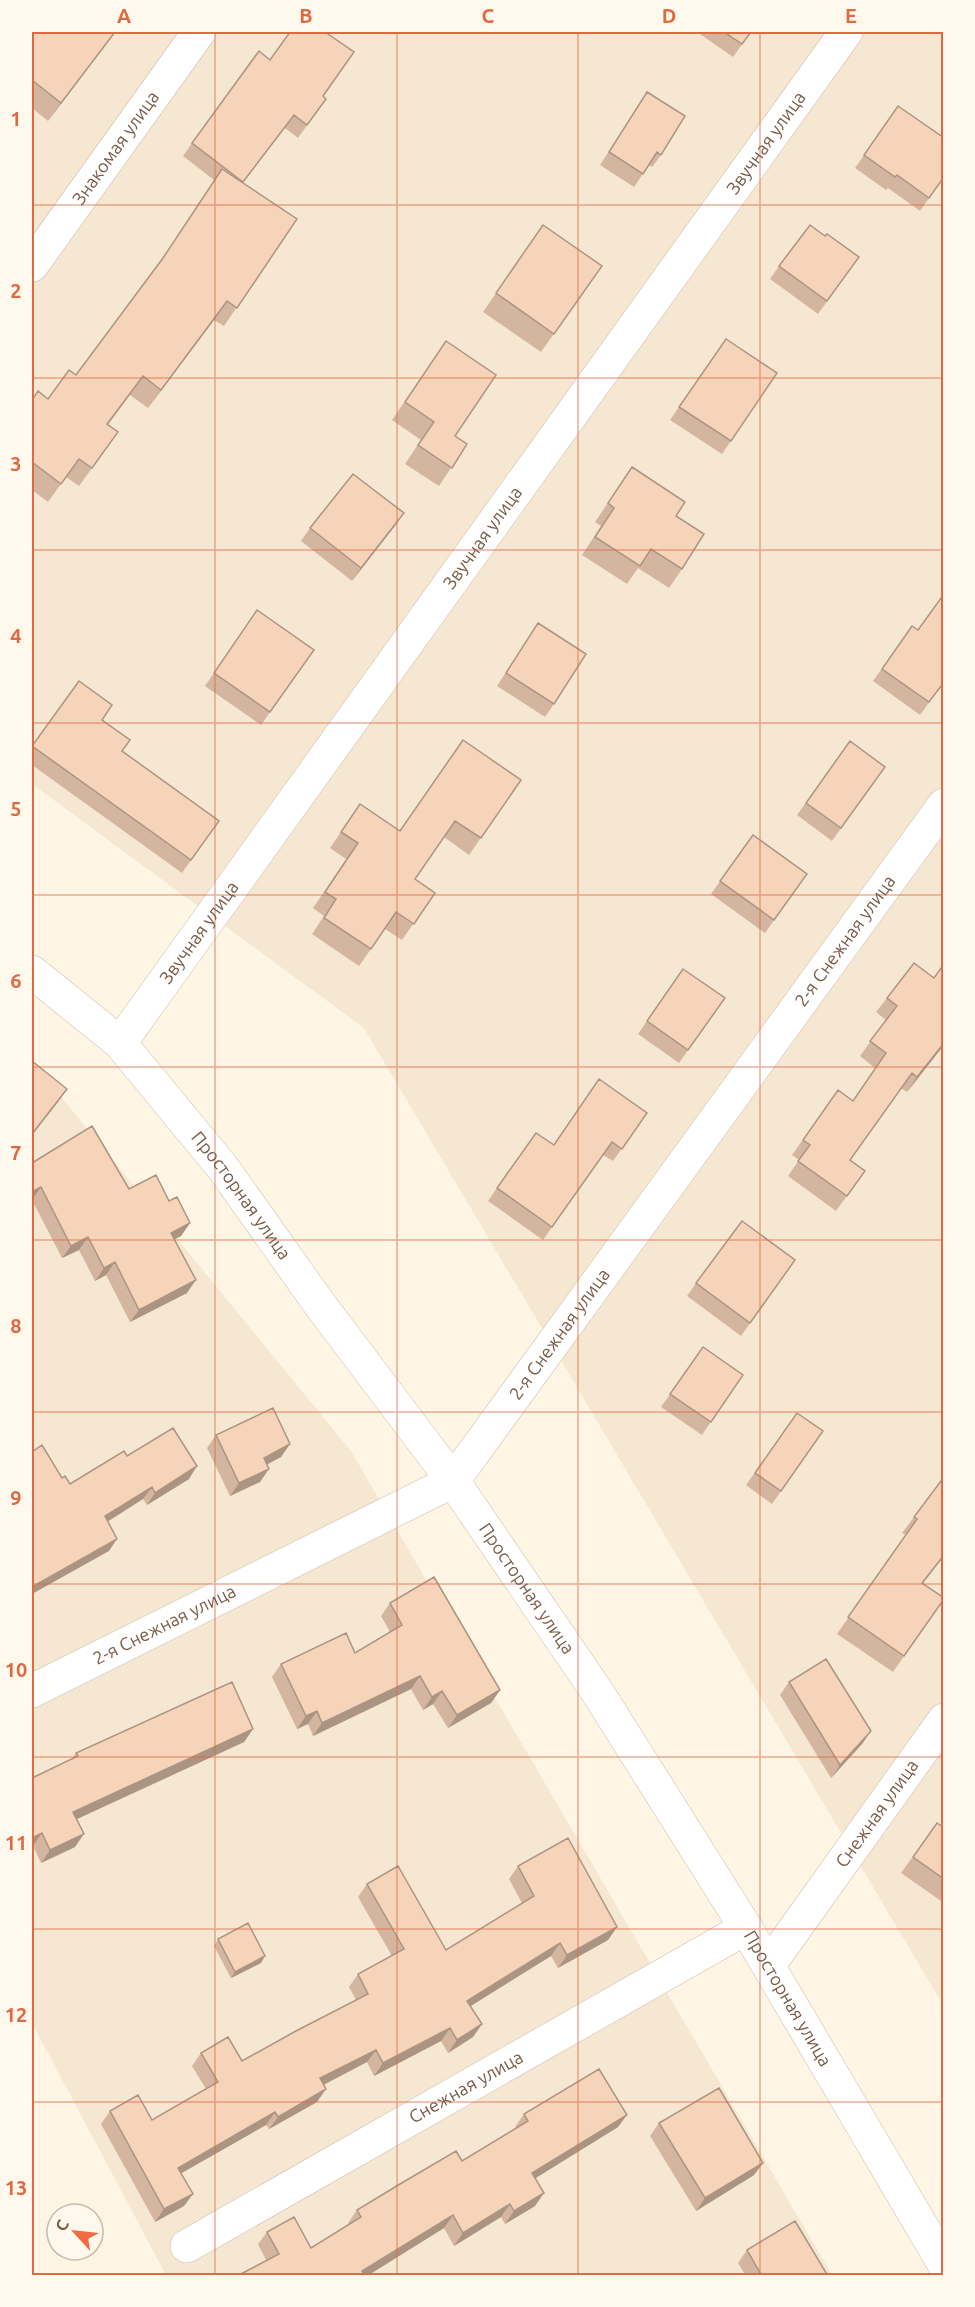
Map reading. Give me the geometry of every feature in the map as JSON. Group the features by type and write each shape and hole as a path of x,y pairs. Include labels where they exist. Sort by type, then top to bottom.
{"street":[{"name":"Знакомая улица","path":"32,265 199,32"},
{"name":"Звучная улица","path":"120,1043 846,32"},
{"name":"2-я Снежная улица","path":"32,1691 453,1481 944,805"},
{"name":"Просторная улица","path":"32,972 120,1043 223,1168 318,1302 453,1481 598,1693 746,1928 944,2264"},
{"name":"Снежная улица","path":"769,1965 944,1719"},
{"name":"Снежная улица","path":"187,2246 746,1928"}],"shaded area":[{"path":"32,32 943,32 943,2005 364,1028 32,784"},
{"path":"32,1073 53,1087 351,1451 832,2275 166,2275 32,2023"}],"building":[{"path":"32,32 115,32 61,103 32,80"},
{"path":"290,32 325,32 354,52 323,96 326,99 307,125 294,115 243,182 192,143 259,51 270,60"},
{"path":"724,32 751,32 742,44"},
{"path":"647,92 685,116 661,155 657,152 643,174 609,152"},
{"path":"898,106 944,138 944,177 929,198 864,155"},
{"path":"222,169 297,219 237,308 227,301 161,390 143,376 107,424 118,432 92,468 79,459 61,484 32,462 32,400 38,391 48,399 69,370 76,375 163,258"},
{"path":"543,225 602,266 554,334 496,293"},
{"path":"810,225 859,257 827,301 779,266"},
{"path":"726,339 777,373 731,441 679,407"},
{"path":"446,341 496,375 455,436 467,444 452,468 418,445 434,422 405,402"},
{"path":"632,467 685,502 676,516 704,534 682,569 651,549 640,566 595,537 614,508 608,503"},
{"path":"353,474 404,513 361,568 310,528"},
{"path":"944,594 944,682 929,702 882,669 912,626 918,630"},
{"path":"257,610 314,650 270,712 214,673"},
{"path":"538,623 586,654 554,704 506,673"},
{"path":"79,681 112,705 102,720 130,740 122,751 219,821 191,860 32,746"},
{"path":"463,740 521,780 481,838 455,821 415,879 435,893 414,924 396,912 371,949 324,918 336,899 325,892 358,843 341,832 360,804 400,831"},
{"path":"850,741 885,767 841,828 806,803"},
{"path":"753,835 807,874 774,920 720,881"},
{"path":"914,963 934,978 944,964 944,1019 942,1022 944,1023 944,1043 917,1077 912,1073 850,1160 865,1171 847,1196 798,1161 810,1145 803,1140 838,1090 853,1101 886,1053 870,1041 897,1006 887,998"},
{"path":"683,969 725,998 688,1050 647,1021"},
{"path":"32,1061 67,1089 32,1134"},
{"path":"599,1079 647,1113 622,1149 612,1142 552,1227 497,1188 536,1133 554,1145"},
{"path":"92,1126 129,1189 156,1175 169,1201 177,1197 190,1223 171,1233 196,1280 139,1310 115,1262 104,1268 88,1237 71,1246 41,1187 32,1192 32,1163"},
{"path":"742,1221 795,1260 750,1323 696,1283"},
{"path":"703,1347 743,1375 711,1422 670,1394"},
{"path":"273,1408 290,1444 264,1458 269,1469 239,1483 216,1435"},
{"path":"797,1413 823,1431 781,1491 755,1473"},
{"path":"173,1428 197,1466 155,1493 152,1487 105,1516 117,1539 32,1587 32,1452 42,1445 62,1478 65,1476 70,1484 124,1451 127,1456"},
{"path":"944,1477 944,1555 922,1583 944,1599 904,1656 848,1617 917,1519 914,1517"},
{"path":"434,1577 500,1690 457,1715 442,1691 432,1697 420,1676 322,1723 317,1711 306,1716 281,1664 346,1633 355,1653 402,1625 390,1603"},
{"path":"826,1659 871,1731 840,1765 789,1682"},
{"path":"232,1682 253,1729 73,1812 84,1834 50,1850 42,1833 32,1838 32,1778 78,1756 76,1753"},
{"path":"937,1823 944,1828 944,1879 913,1857"},
{"path":"568,1838 617,1927 567,1955 560,1943 467,2001 482,2024 457,2040 450,2028 383,2063 376,2050 320,2078 326,2089 278,2117 275,2112 178,2168 193,2194 164,2209 110,2111 138,2095 152,2120 218,2082 201,2053 228,2037 242,2061 368,1994 358,1974 404,1949 367,1884 398,1866 446,1950 534,1896 518,1866"},
{"path":"248,1923 265,1956 235,1972 218,1939"},
{"path":"599,2069 627,2115 532,2173 544,2193 514,2211 510,2204 463,2233 453,2215 362,2271 365,2276 237,2276 279,2254 267,2232 294,2217 311,2248 361,2217 357,2210 456,2151 462,2161 528,2121 524,2114"},
{"path":"719,2088 763,2163 705,2198 659,2123"},
{"path":"795,2221 828,2276 762,2276 747,2250"}]}
